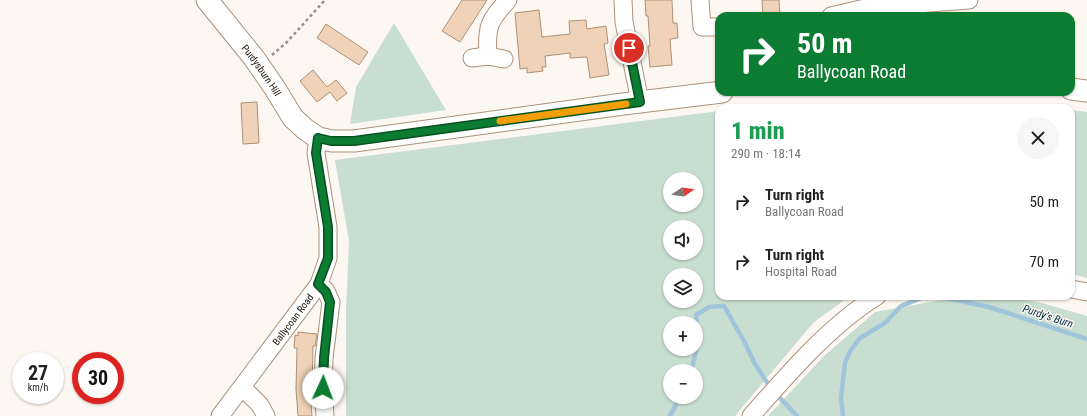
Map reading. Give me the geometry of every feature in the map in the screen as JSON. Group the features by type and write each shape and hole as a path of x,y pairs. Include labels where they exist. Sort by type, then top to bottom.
{"main road":[{"name":"Purdysburn Hill","path":"207,0 260,66 293,118 304,129 318,138"},
{"path":"1075,90 1087,91"},
{"path":"318,138 331,141 354,141 715,93"}],"street":[{"path":"488,57 487,43 489,24 508,0"},
{"path":"623,0 624,22 640,102"},
{"path":"700,0 702,28 715,27"},
{"path":"842,12 865,4 969,0"},
{"name":"Ballycoan Road","path":"220,416 318,284 328,258 328,227 316,153 318,138"},
{"path":"318,284 326,292 330,302 324,358 323,388 325,416"},
{"path":"1075,290 1087,292"},
{"path":"750,416 807,355 863,305 871,300"},
{"path":"242,386 260,405 266,416"}],"path":[{"path":"260,66 287,42 325,0"}],"green space":[{"path":"394,23 446,110 350,124 356,87"},
{"path":"1075,110 1087,112 1087,278 1075,275"},
{"path":"715,112 715,300 844,300 814,322 735,416 346,416 346,311 349,241 335,160"},
{"path":"941,300 1027,300 1087,316 1087,416 768,416 824,356 875,312"}],"building":[{"path":"462,0 487,0 460,42 442,31"},
{"path":"645,0 672,0 673,23 677,23 678,38 670,39 672,65 650,67 648,16 646,16"},
{"path":"762,0 779,0 780,12 763,12"},
{"path":"539,10 542,37 570,34 569,21 586,20 587,29 606,26 608,43 604,44 609,75 590,78 587,57 570,58 570,53 545,56 546,67 542,67 543,71 527,73 527,68 520,69 515,13"},
{"path":"326,24 368,52 359,65 317,38"},
{"path":"313,70 327,87 336,80 347,93 337,101 330,92 317,102 300,81"},
{"path":"257,102 259,143 243,144 241,103"},
{"path":"298,332 317,334 315,346 313,346 312,393 310,393 312,416 298,416 296,389 297,348 294,348 295,335 298,336"}],"waterway":[{"name":"Purdy's Burn","path":"843,416 841,398 845,363 850,351 860,338 885,323 901,306 916,300"},
{"name":"Purdy's Burn","path":"956,300 989,307 1087,339"},
{"name":"Purdy's Burn","path":"693,364 699,340 696,315 709,307 724,306 755,364 770,387"},
{"name":"Purdy's Burn","path":"779,397 797,416"},
{"name":"Purdy's Burn","path":"670,416 676,404"}],"slow traffic":[{"path":"500,121 626,104"}],"route":[{"path":"323,388 324,358 330,302 326,292 318,284 328,258 328,227 316,153 318,138 331,141 354,141 640,102 629,48"}]}
